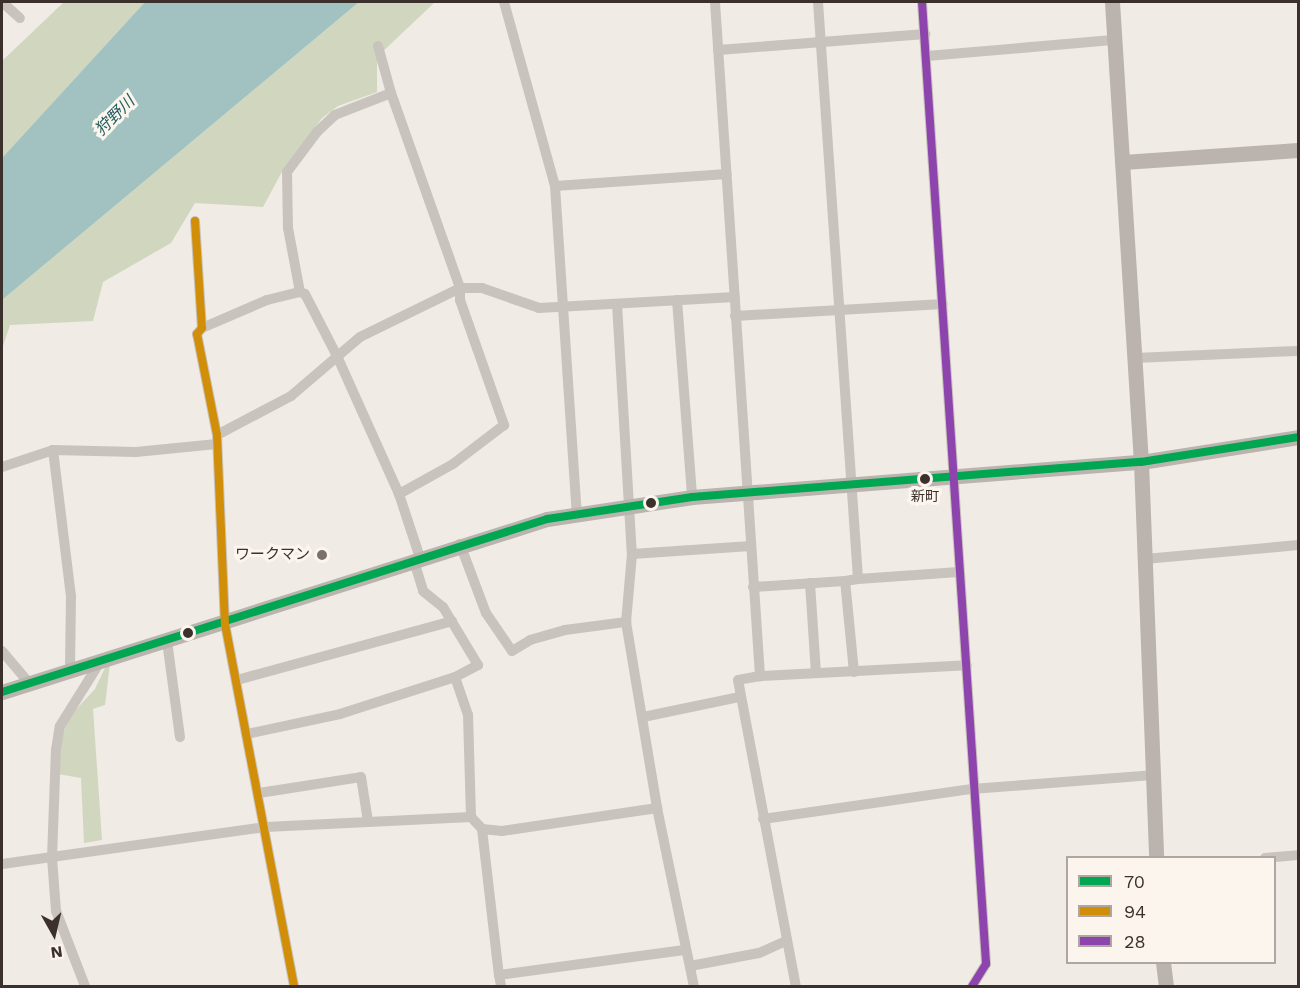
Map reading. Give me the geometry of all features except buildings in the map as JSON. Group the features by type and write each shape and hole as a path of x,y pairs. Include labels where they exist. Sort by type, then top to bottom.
{"street":[{"path":"2,2 20,18"},
{"path":"504,2 555,186 560,306 577,513"},
{"path":"715,2 760,676"},
{"path":"818,2 858,579"},
{"path":"922,2 943,304 951,475 967,665 972,789 986,964 972,987"},
{"path":"1112,2 1141,462 1156,856"},
{"path":"718,50 925,34"},
{"path":"927,56 1115,40"},
{"path":"378,46 391,93 460,288 460,300 504,425 453,464 399,494"},
{"path":"300,292 288,228 287,172 335,115 391,93"},
{"path":"1123,162 1299,150"},
{"path":"555,186 728,174"},
{"path":"195,220 202,328"},
{"path":"2,467 53,450 136,452 217,440 291,396 360,338 460,288 482,288 539,308 735,297"},
{"path":"247,734 340,714 455,677 477,664 443,606 423,591 417,559 399,494 337,357 305,294 300,292 267,300 202,328 196,334 217,440 225,624 237,680 247,734 266,827 294,987"},
{"path":"677,300 692,497"},
{"path":"617,304 632,554 626,622 657,808 684,950 694,987"},
{"path":"735,316 839,312 943,304"},
{"path":"1135,358 1299,351"},
{"path":"2,692 225,624 460,544 577,513 692,497 951,475 1141,462 1299,437"},
{"path":"53,450 71,596 70,670"},
{"path":"460,544 486,613 512,651 530,640 565,630 626,622"},
{"path":"1145,559 1299,545"},
{"path":"632,554 750,546"},
{"path":"753,587 959,572"},
{"path":"845,581 854,672"},
{"path":"810,583 816,673"},
{"path":"237,680 452,621"},
{"path":"167,641 180,737"},
{"path":"2,651 28,683"},
{"path":"85,987 59,928 52,858 60,726 100,662"},
{"path":"796,987 738,680 760,676 967,665"},
{"path":"455,677 468,715 471,817 482,828 502,831 657,808"},
{"path":"643,717 740,697"},
{"path":"763,819 972,789 1152,775"},
{"path":"259,793 361,777 368,821"},
{"path":"2,864 266,827 471,817"},
{"path":"482,828 500,981 684,950"},
{"path":"1276,857 1299,855"},
{"path":"690,966 759,953 786,941"},
{"path":"1163,964 1166,987"}],"green space":[{"path":"64,2 145,2 2,158 2,61"},
{"path":"359,2 435,2 377,57 377,92 338,106 322,118 284,168 263,207 195,203 171,243 103,282 93,321 10,325 2,349 2,300"},
{"path":"111,655 105,705 93,709 102,840 84,843 81,778 58,774 58,748 69,717 95,689"}],"water":[{"name":"狩野川","path":"145,2 359,2 2,300 2,158"}],"transit line":[{"name":"28","path":"922,2 986,964 972,986"},
{"name":"94","path":"195,221 202,328 197,334 217,435 225,624 294,986"},
{"name":"70","path":"2,692 547,519 692,497 1141,462 1298,437"}],"place":[{"name":"新町","path":"925,479"},
{"name":"ワークマン","path":"322,555"}]}
